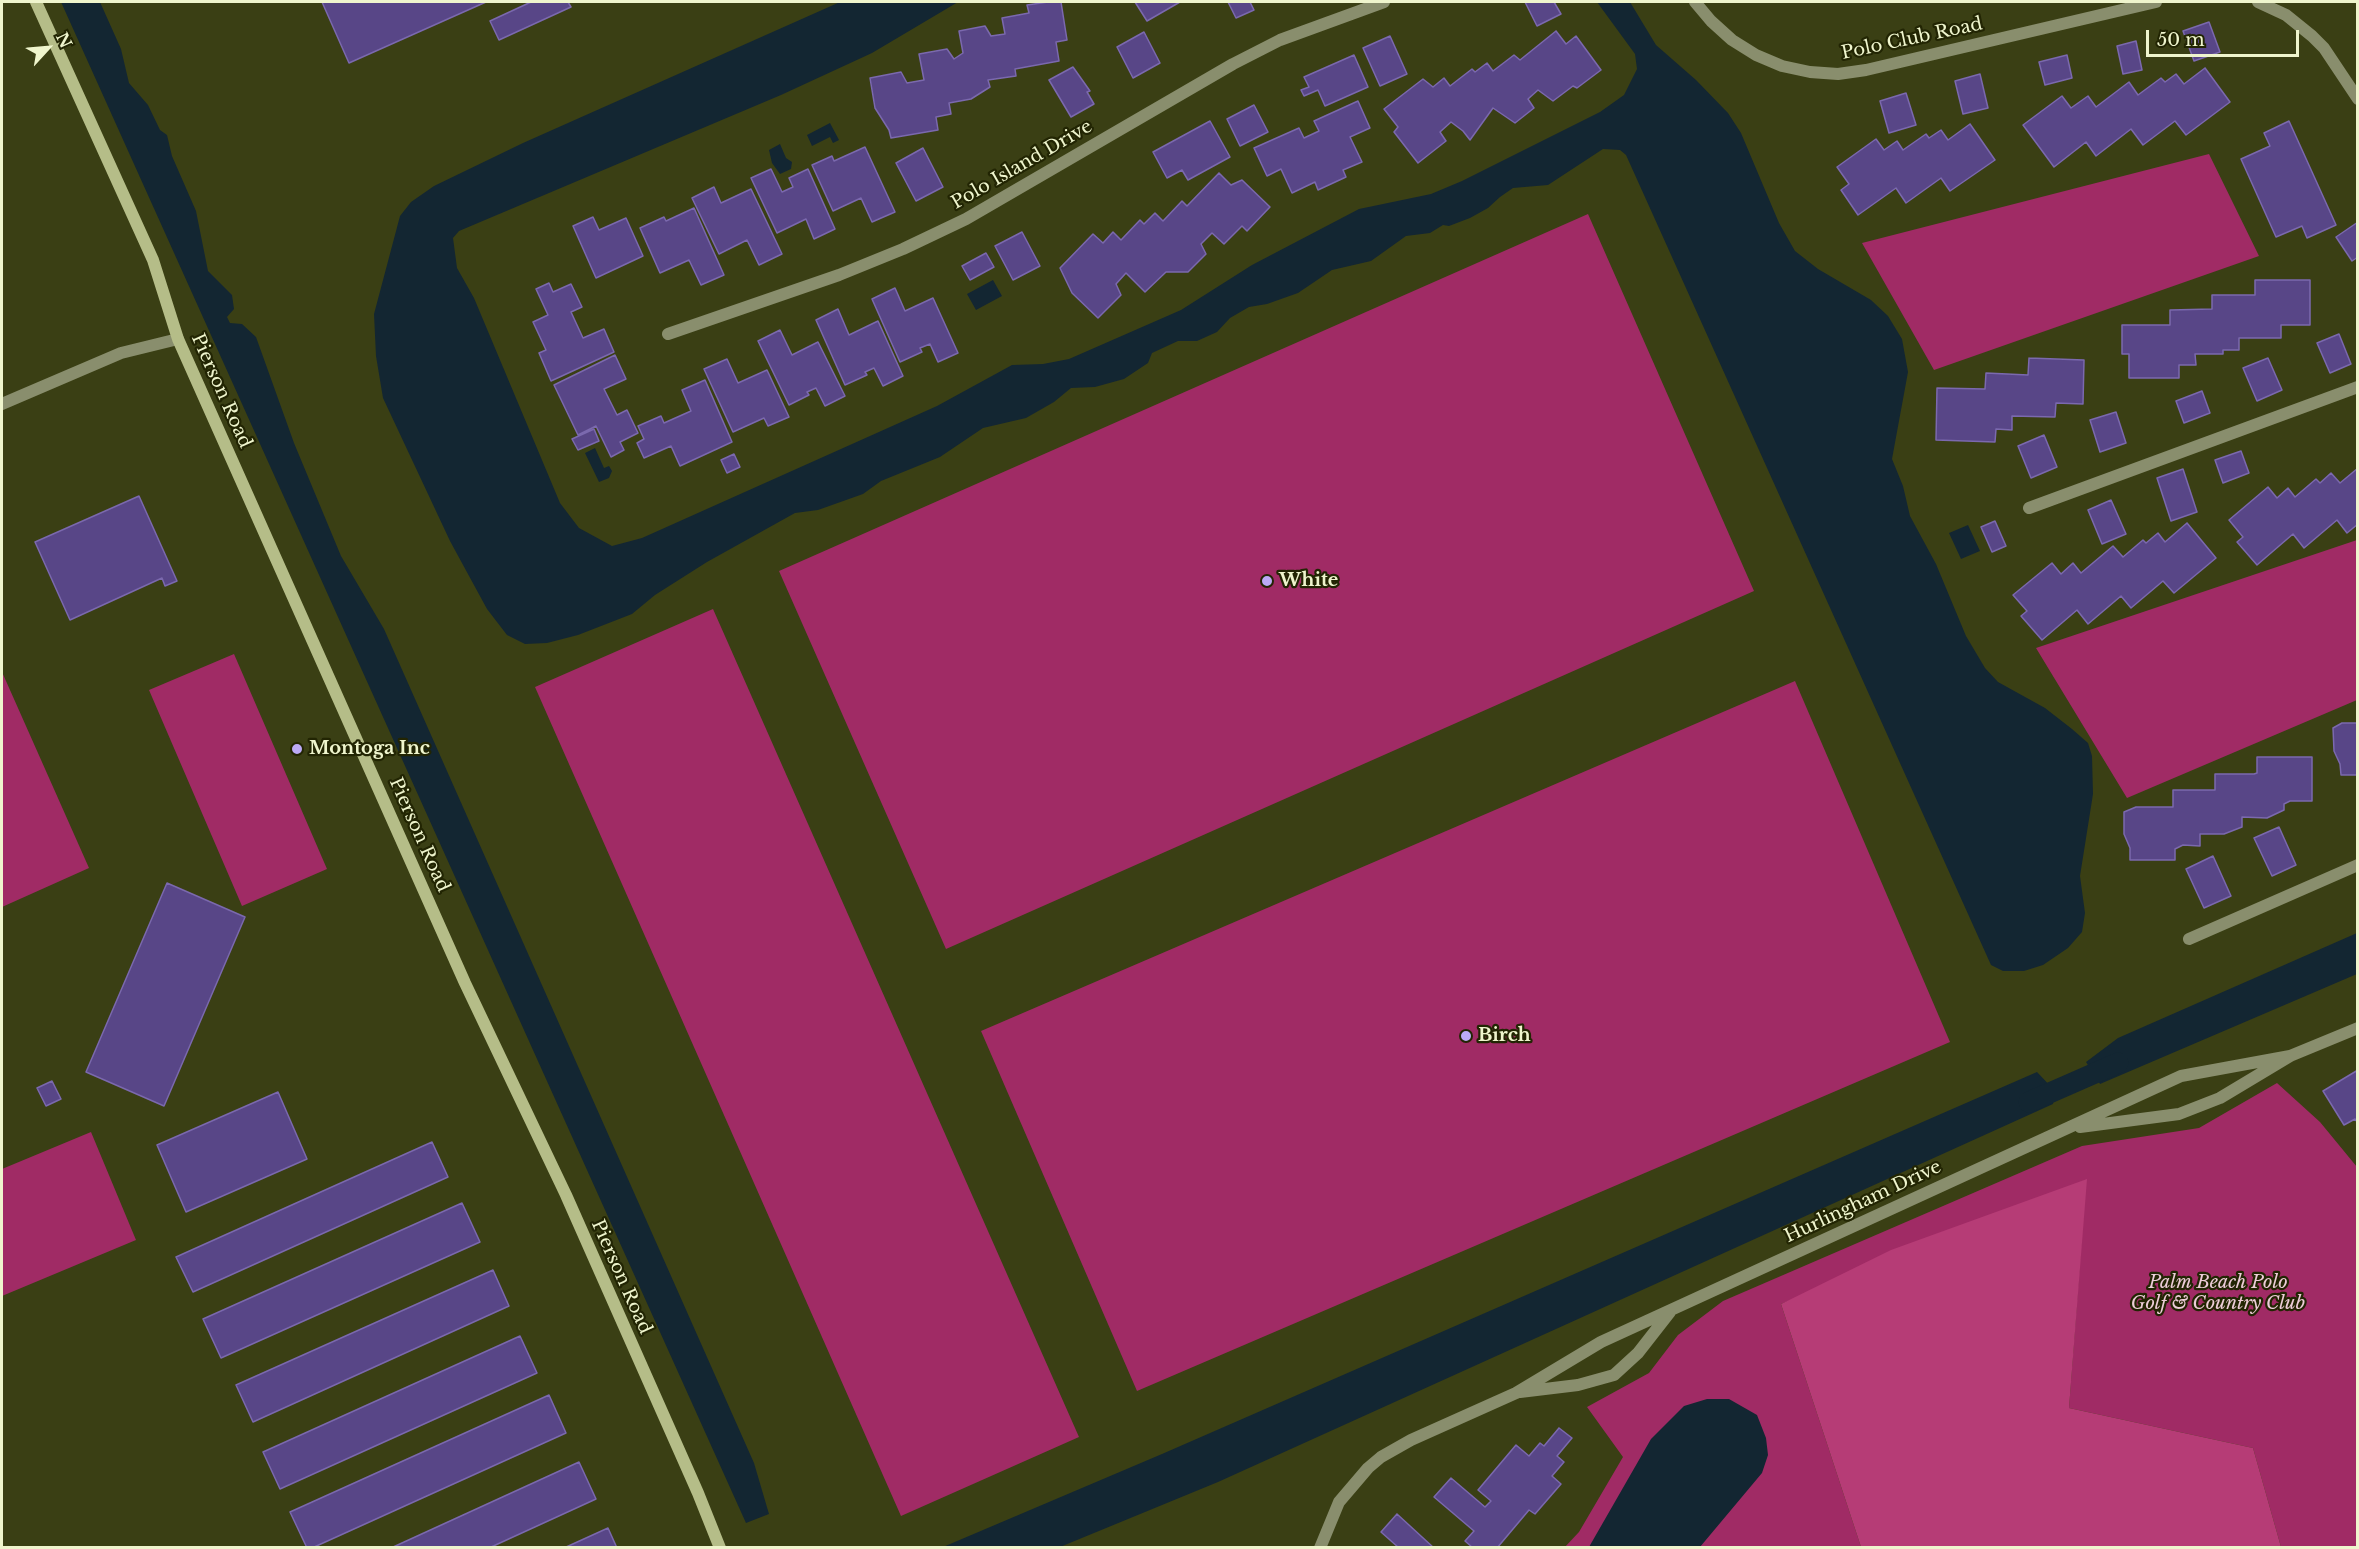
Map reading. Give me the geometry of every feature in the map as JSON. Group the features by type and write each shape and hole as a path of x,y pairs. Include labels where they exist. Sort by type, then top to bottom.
{"street":[{"name":"Pierson Road","path":"36,2 153,260 177,339 465,983 566,1195 720,1548"},
{"name":"Polo Island Drive","path":"668,334 839,275 903,249 966,219 1223,70 1280,40 1384,2"},
{"name":"Polo Club Road","path":"1695,2 1725,34 1756,55 1782,66 1810,72 1838,74 1866,70 2156,2"},
{"path":"2258,2 2286,15 2312,36 2324,48 2358,99"},
{"path":"2,404 121,353 177,339"},
{"path":"2029,508 2358,387"},
{"path":"2189,939 2358,866"},
{"name":"Hurlingham Drive","path":"2067,1128 2179,1114 2220,1098 2290,1056 2358,1028"},
{"name":"Hurlingham Drive","path":"1320,1548 1339,1502 1368,1468 1381,1457 1411,1440 1516,1393 1601,1342 2181,1076 2290,1056"},
{"name":"Hurlingham Drive","path":"1516,1393 1578,1385 1614,1375 1638,1353 1673,1309"}],"green space":[{"path":"2209,154 2259,256 1934,370 1862,243"},
{"name":"White","path":"1588,214 1754,591 946,949 779,571"},
{"path":"2357,540 2357,700 2127,798 2036,648"},
{"path":"713,609 1079,1437 901,1516 535,687"},
{"path":"234,654 327,869 242,906 149,690"},
{"path":"2,672 89,868 2,907"},
{"name":"Birch","path":"1795,681 1950,1042 1137,1391 981,1031"},
{"name":"Palm Beach Polo Golf & Country Club","path":"2277,1083 2320,1122 2357,1167 2357,1547 2281,1547 2253,1448 2069,1408 2086,1180 1781,1304 1861,1547 1564,1548 1579,1532 1623,1457 1587,1407 1649,1373 1678,1335 1723,1301 2082,1146 2199,1128"},
{"path":"91,1132 136,1240 2,1296 2,1169"}],"shaded area":[{"path":"2087,1179 2069,1408 2253,1448 2281,1547 1861,1547 1781,1304 1891,1250"}],"water":[{"path":"61,2 100,2 121,49 129,83 148,105 160,130 167,135 172,156 196,211 208,271 232,295 234,309 227,317 230,323 242,324 256,337 294,443 341,556 384,629 754,1463 769,1514 746,1523"},
{"path":"840,2 958,2 872,53 781,95 459,231 453,238 457,268 474,298 560,503 579,528 612,546 642,538 937,406 1012,365 1043,364 1069,359 1181,310 1252,265 1359,209 1431,194 1462,181 1600,112 1624,95 1637,69 1635,54 1597,2 1630,2 1656,45 1696,80 1728,113 1741,133 1779,223 1795,251 1818,269 1871,300 1888,316 1902,339 1908,372 1892,459 1903,486 1910,516 1936,564 1966,636 1985,668 1998,682 2045,708 2072,729 2088,743 2092,756 2093,794 2080,876 2085,913 2082,932 2068,948 2043,965 2024,971 2003,971 1991,965 1626,155 1620,150 1603,149 1548,185 1513,188 1488,208 1470,218 1449,226 1443,225 1430,233 1406,236 1371,261 1332,270 1298,293 1267,304 1249,307 1230,318 1217,332 1197,341 1178,341 1152,353 1148,363 1124,379 1095,387 1071,388 1054,402 1026,418 983,428 940,457 881,481 863,494 818,510 795,513 707,562 655,595 632,614 578,635 547,643 525,644 507,635 487,609 450,541 383,398 376,356 374,314 400,216 411,202 434,186 523,143"},
{"path":"830,123 839,140 833,143 830,137 812,146 807,135"},
{"path":"780,144 786,158 792,162 791,169 780,174 772,163 769,150"},
{"path":"993,280 1002,296 976,310 967,294"},
{"path":"595,448 604,468 609,466 612,471 609,478 599,482 585,453"},
{"path":"1968,525 1980,551 1961,559 1949,533"},
{"path":"2357,933 2357,974 2100,1084 2086,1062 2118,1038"},
{"path":"2037,1072 2055,1091 2053,1104 1218,1482 1060,1547 943,1547 1162,1454"},
{"path":"1707,1399 1729,1399 1757,1415 1766,1438 1768,1455 1762,1473 1700,1547 1589,1547 1651,1439 1684,1406"}],"building":[{"path":"322,2 486,2 349,63"},
{"path":"531,2 568,2 571,7 499,40 490,21"},
{"path":"1061,2 1067,40 1056,42 1059,61 1015,69 1016,76 988,80 990,87 971,99 949,103 951,114 936,117 938,130 891,138 889,130 875,108 870,78 901,72 907,83 924,80 919,54 947,49 954,59 963,53 959,31 985,26 991,36 1005,34 1002,18 1029,13 1027,5"},
{"path":"1135,2 1180,2 1147,21"},
{"path":"1228,2 1250,2 1254,10 1236,18"},
{"path":"1525,2 1554,2 1561,14 1537,26"},
{"path":"2209,22 2220,52 2194,61 2183,31"},
{"path":"1556,31 1566,44 1576,36 1601,70 1577,88 1573,86 1553,101 1538,90 1528,99 1534,108 1515,123 1493,108 1470,140 1451,122 1440,132 1446,141 1418,163 1394,132 1398,127 1384,109 1423,79 1433,87 1444,78 1450,86 1472,69 1475,72 1487,63 1493,71 1514,55 1520,60"},
{"path":"1144,32 1160,63 1133,78 1117,47"},
{"path":"1390,36 1407,74 1380,86 1363,48"},
{"path":"2136,41 2142,70 2123,74 2117,46"},
{"path":"1354,55 1368,87 1325,106 1318,90 1304,96 1301,90 1309,87 1304,77"},
{"path":"2067,55 2072,78 2045,85 2039,62"},
{"path":"1073,67 1090,91 1087,92 1094,104 1071,117 1049,80"},
{"path":"2205,68 2230,102 2186,135 2175,121 2143,145 2131,129 2096,156 2086,142 2054,167 2023,125 2062,96 2071,108 2088,96 2096,107 2129,82 2138,95 2161,78 2165,82 2176,74 2184,84"},
{"path":"1980,74 1988,108 1963,114 1955,81"},
{"path":"1906,93 1916,125 1889,133 1880,101"},
{"path":"1358,101 1370,128 1350,137 1362,162 1343,170 1346,177 1318,190 1315,182 1292,193 1281,169 1267,176 1254,148 1299,128 1304,138 1319,131 1314,121"},
{"path":"1254,105 1268,132 1240,146 1227,119"},
{"path":"1210,121 1230,157 1188,180 1182,170 1167,178 1153,152"},
{"path":"2289,121 2336,225 2307,238 2302,226 2276,237 2241,159 2270,146 2264,133"},
{"path":"1970,124 1995,160 1950,191 1941,178 1906,203 1896,188 1858,215 1841,190 1849,184 1837,167 1876,139 1884,150 1897,141 1903,150 1926,134 1929,138 1941,130 1948,140"},
{"path":"865,147 895,212 872,222 861,198 833,211 812,165 832,156 834,161"},
{"path":"923,148 943,187 916,201 896,163"},
{"path":"771,169 782,192 793,187 789,178 808,169 835,229 814,239 806,219 777,233 751,178"},
{"path":"1219,173 1231,185 1242,180 1270,207 1247,231 1242,226 1224,244 1212,233 1201,244 1206,254 1188,272 1166,272 1145,292 1126,273 1116,284 1121,295 1098,318 1072,293 1060,268 1093,234 1103,243 1113,232 1121,240 1140,220 1144,224 1155,213 1163,221 1182,201 1187,206"},
{"path":"714,187 721,203 751,189 782,254 759,265 747,240 719,254 692,198"},
{"path":"694,208 724,275 701,285 689,260 660,273 640,228 664,217 666,221"},
{"path":"593,217 599,230 626,218 643,256 596,278 573,226"},
{"path":"2358,222 2358,257 2352,261 2336,237"},
{"path":"1022,232 1040,266 1013,280 995,246"},
{"path":"986,253 994,267 970,280 962,266"},
{"path":"2255,280 2310,280 2310,325 2281,325 2281,338 2239,338 2239,350 2223,350 2223,354 2195,354 2196,365 2179,365 2179,378 2129,378 2129,354 2122,354 2122,325 2170,325 2170,310 2212,309 2212,295 2255,295"},
{"path":"549,283 553,292 571,284 582,307 571,312 583,338 604,329 614,352 551,381 539,353 546,350 533,322 548,315 536,289"},
{"path":"895,288 905,311 933,298 958,353 938,362 930,344 920,348 922,352 900,362 872,299"},
{"path":"838,309 849,335 878,321 903,376 883,386 874,368 865,372 867,375 845,385 816,320"},
{"path":"780,330 792,355 818,342 845,396 825,406 816,388 807,392 809,395 789,405 758,341"},
{"path":"2339,334 2351,364 2330,373 2317,343"},
{"path":"615,355 626,379 604,389 617,415 627,410 638,433 620,442 624,450 611,457 596,426 578,435 554,385"},
{"path":"2029,358 2084,360 2083,404 2056,403 2055,417 2012,416 2012,430 1996,429 1995,442 1936,440 1937,388 1985,389 1986,373 2028,375"},
{"path":"2268,358 2282,390 2257,401 2243,368"},
{"path":"727,359 738,383 767,370 789,417 768,426 764,418 733,432 704,369"},
{"path":"705,380 732,442 680,466 671,446 644,458 637,443 644,439 638,426 661,416 664,423 691,411 682,390"},
{"path":"2202,391 2210,413 2184,423 2176,401"},
{"path":"2116,412 2126,443 2100,452 2090,420"},
{"path":"594,429 599,441 578,450 572,439"},
{"path":"2044,435 2057,467 2031,478 2018,446"},
{"path":"2241,451 2249,473 2223,483 2215,460"},
{"path":"734,454 740,467 727,473 721,460"},
{"path":"2358,468 2358,524 2347,533 2337,520 2304,548 2293,534 2257,565 2237,542 2243,537 2229,520 2268,487 2277,498 2288,488 2295,497 2316,479 2320,483 2331,473 2340,483"},
{"path":"2183,469 2197,512 2171,521 2157,478"},
{"path":"139,496 177,581 165,586 162,578 70,620 35,542"},
{"path":"2111,500 2126,534 2102,544 2088,510"},
{"path":"1995,521 2006,546 1992,552 1981,527"},
{"path":"2187,523 2216,558 2174,593 2163,581 2131,608 2121,596 2088,624 2077,610 2042,640 2021,616 2027,611 2013,595 2052,563 2061,574 2073,563 2081,573 2113,546 2123,557 2143,540 2146,543 2158,533 2165,542"},
{"path":"2342,723 2358,723 2358,775 2341,775 2340,764 2334,751 2333,728"},
{"path":"2257,757 2312,757 2312,801 2290,801 2284,804 2284,810 2267,818 2242,817 2242,827 2224,834 2200,834 2200,846 2183,845 2175,849 2175,860 2130,860 2130,848 2124,834 2124,812 2136,807 2173,807 2173,790 2215,790 2215,774 2257,773"},
{"path":"2279,827 2296,865 2272,876 2254,838"},
{"path":"2213,856 2231,896 2204,908 2186,869"},
{"path":"167,883 245,917 164,1106 86,1072"},
{"path":"2358,1070 2358,1123 2355,1119 2344,1125 2323,1091"},
{"path":"52,1081 61,1099 46,1106 37,1088"},
{"path":"278,1092 307,1159 186,1212 157,1145"},
{"path":"432,1142 448,1177 193,1292 176,1257"},
{"path":"462,1203 480,1242 221,1358 203,1319"},
{"path":"493,1270 509,1306 253,1422 236,1385"},
{"path":"520,1336 537,1373 280,1489 263,1452"},
{"path":"549,1395 566,1433 312,1548 307,1548 290,1512"},
{"path":"1559,1428 1572,1438 1557,1456 1564,1462 1552,1476 1561,1484 1535,1514 1529,1510 1497,1548 1473,1548 1465,1541 1474,1531 1434,1497 1451,1478 1485,1507 1491,1501 1478,1490 1516,1445 1529,1456 1540,1443 1544,1446"},
{"path":"579,1462 596,1499 489,1548 391,1548"},
{"path":"1397,1514 1434,1548 1399,1548 1381,1532"},
{"path":"608,1528 617,1548 564,1548"}],"waterway":[{"path":"2029,1102 2118,1063"}],"place":[{"name":"White","path":"1267,581"},
{"name":"Montoga Inc","path":"297,749"},
{"name":"Birch","path":"1466,1036"}]}
